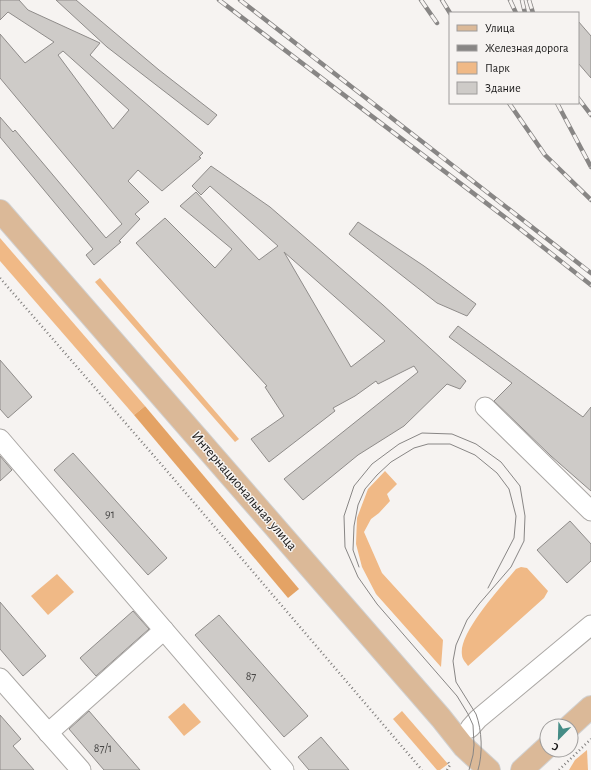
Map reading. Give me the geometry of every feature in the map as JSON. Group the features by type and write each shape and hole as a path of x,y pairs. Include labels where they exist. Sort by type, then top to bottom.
{"main road":[{"name":"Интернациональная улица","path":"0,211 441,718 464,747 489,770"},
{"path":"579,718 591,707"},
{"path":"522,770 539,754"}],"lane":[{"path":"485,407 591,511"},
{"path":"0,440 284,770"},
{"path":"470,728 478,719 591,625"},
{"path":"48,733 164,630"},
{"path":"0,678 81,770"}],"path":[{"path":"0,278 422,770"},
{"path":"560,770 591,739"},
{"path":"447,770 450,765 448,762"}],"green space":[{"path":"0,238 145,406 134,415 0,261"},
{"path":"100,278 239,439 235,442 95,282"},
{"path":"385,471 397,484 387,494 390,501 371,519 364,532 382,573 443,640 441,667 376,594 362,567 356,544 357,518 368,489"},
{"path":"521,567 527,568 548,591 544,598 468,666 462,655 463,646 467,635 482,610 516,569"},
{"path":"57,574 74,592 48,615 31,596"},
{"path":"184,703 201,722 184,736 168,717"},
{"path":"402,711 448,764 440,770 437,770 393,719"},
{"path":"587,750 588,770 569,770 575,760"}],"shaded area":[{"path":"145,406 299,589 288,598 134,415"}],"building":[{"path":"0,0 19,0 28,10 100,43 90,55 203,153 199,157 201,158 162,191 138,170 128,181 149,202 135,214 140,219 119,241 121,242 94,265 86,255 93,249 0,137 0,117 13,132 15,130 106,238 122,224 0,78 0,34 25,63 54,42 8,12 0,20","holes":["63,51 129,110 113,129 58,55"]},
{"path":"56,0 76,0 159,70 217,115 208,125 107,47"},
{"path":"579,22 591,36 591,78 579,64"},
{"path":"211,166 270,207 383,305 466,381 460,389 447,384 404,426 358,455 303,500 284,479 418,372 414,366 378,384 376,381 355,396 333,408 335,411 269,462 251,439 284,416 265,387 267,386 136,243 165,218 215,268 232,249 180,206 196,192 259,260 278,246 210,186 201,195 192,186","holes":["284,252 385,341 351,367"]},
{"path":"358,222 424,266 476,304 467,316 437,303 349,234"},
{"path":"458,326 583,417 591,407 591,491 551,456 494,401 512,383 449,337"},
{"path":"0,360 32,397 8,418 0,409"},
{"path":"73,453 167,558 148,575 54,470"},
{"path":"0,456 12,470 0,481"},
{"path":"570,521 591,544 591,561 567,583 537,550"},
{"path":"0,602 46,656 23,676 0,649"},
{"path":"133,611 149,629 96,676 80,658"},
{"path":"219,615 308,716 284,737 195,635"},
{"path":"89,711 140,770 104,770 69,729"},
{"path":"0,715 21,739 13,746 34,770 0,770"},
{"path":"321,737 349,770 309,770 298,757"}],"tram line":[{"path":"469,770 474,745 473,725 468,714 457,696 377,604 358,577 345,547 344,516 354,486 372,464 399,444 422,433 452,434 476,444 501,462 520,486 525,516 524,541 511,567 467,620 456,645 453,661 456,682 476,714 478,720 481,735 480,764 478,770"},
{"path":"359,567 353,550 354,526 358,505 365,489 391,462 414,448 428,444 450,444 475,455 497,473 509,489 516,516 514,538 488,588"}],"railway":[{"path":"219,0 515,225 591,285"},
{"path":"240,0 591,273"},
{"path":"421,0 437,23"},
{"path":"442,0 449,12"},
{"path":"510,0 516,12"},
{"path":"522,0 525,12"},
{"path":"529,0 533,12"},
{"path":"579,99 591,115"},
{"path":"510,104 545,155 591,200"},
{"path":"558,104 591,167"}]}
